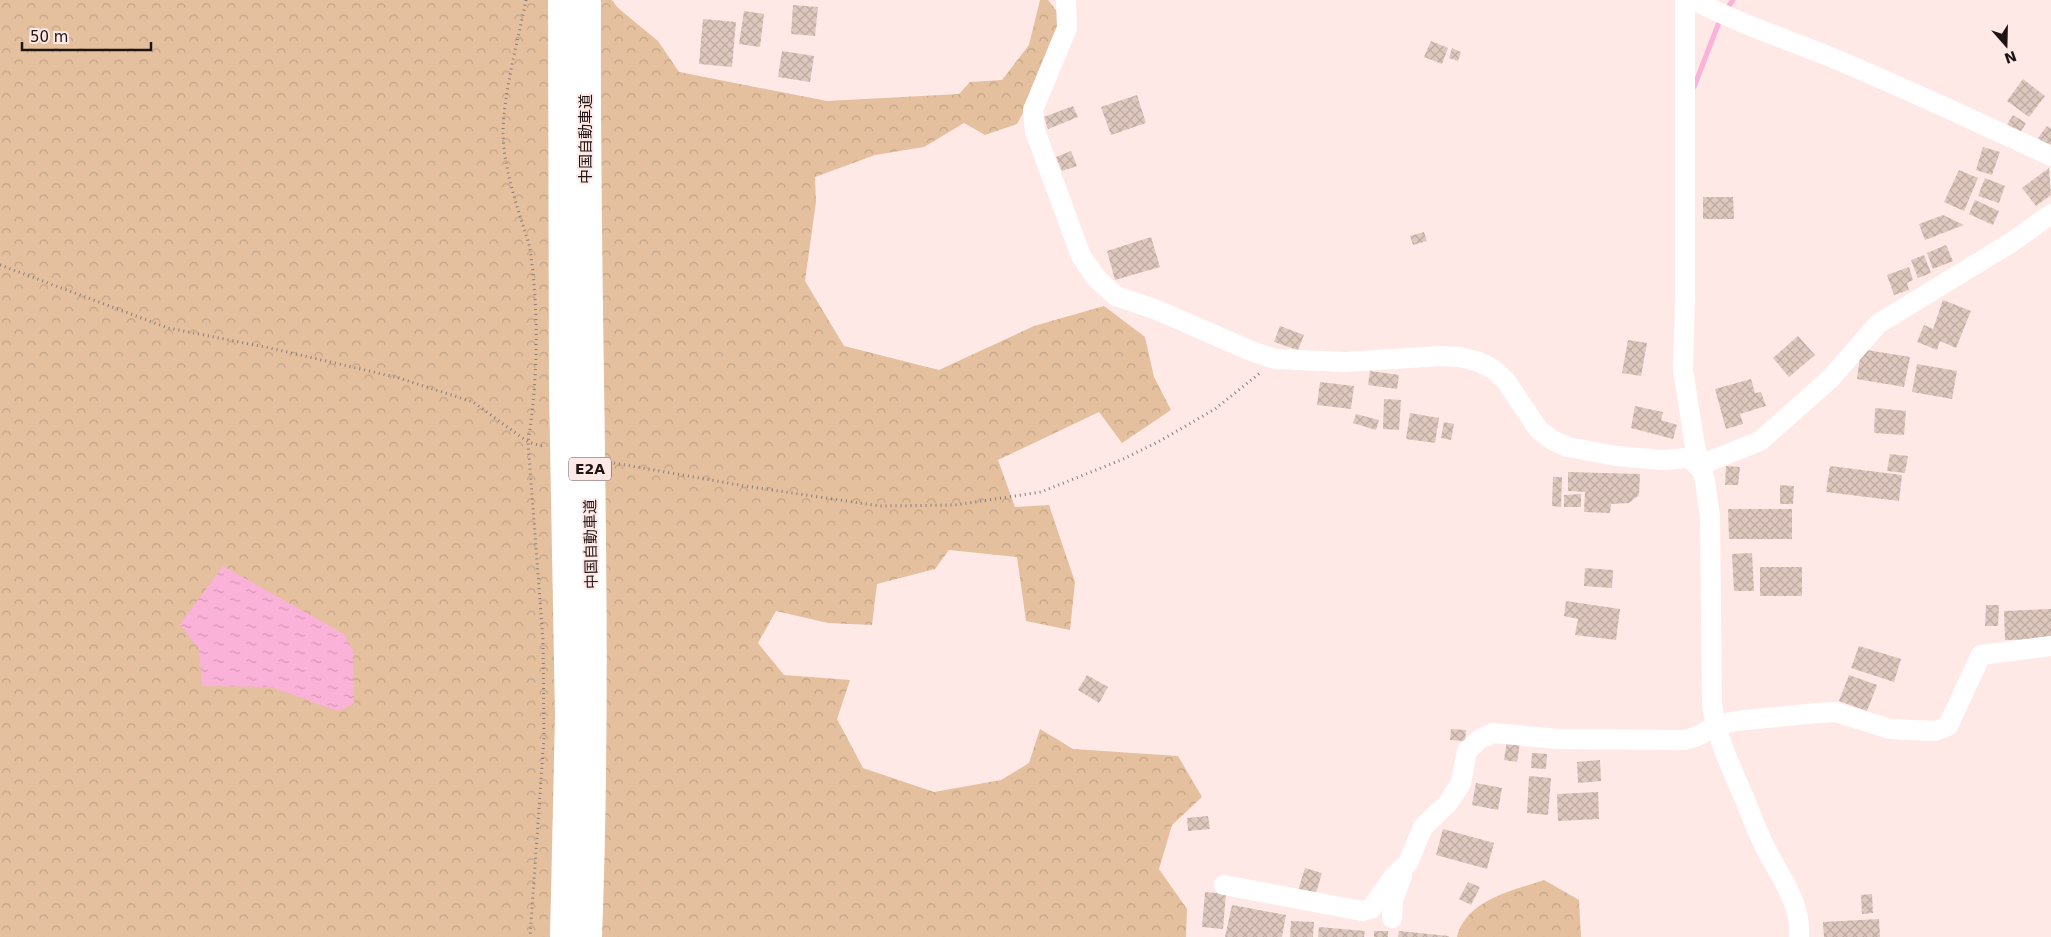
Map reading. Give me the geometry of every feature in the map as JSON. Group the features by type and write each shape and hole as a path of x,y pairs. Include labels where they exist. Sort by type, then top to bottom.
{"highway":[{"name":"中国自動車道","path":"562,0 563,390 568,715 564,937"},
{"name":"中国自動車道","path":"587,0 586,172 594,722 588,937"}],"street":[{"path":"1066,0 1067,28 1033,110 1035,131 1081,256 1096,279 1116,296 1157,310 1251,352 1275,358 1346,362 1442,356 1460,357 1480,362 1506,381 1538,429 1552,440 1568,447 1616,456 1662,460 1689,458 1700,468"},
{"path":"1685,0 1685,287 1683,370 1700,468 1705,481 1710,517 1712,704 1715,726 1764,845 1788,889 1800,925 1799,937"},
{"path":"1694,0 1728,17 1828,56 1961,114 2051,156"},
{"path":"1700,468 1710,461 1760,441 1831,378 1878,324 2012,242 2051,214"},
{"path":"1392,918 1393,900 1423,827 1448,803 1461,783 1467,751 1480,739 1493,733 1558,739 1685,740 1698,736 1715,726 1736,721 1835,712 1890,729 1936,731 1948,726 1981,655 2051,646"},
{"path":"1224,885 1362,911 1371,909 1394,876 1408,863"}],"path":[{"path":"526,0 507,96 503,135 510,177 530,247 534,299 533,413 528,442 543,640 544,737 530,937"},
{"path":"0,265 168,328 270,348 399,378 473,402 528,442 550,448"},
{"path":"614,463 745,486 880,506 955,505 1041,492 1121,460 1158,442 1215,409 1258,375 1275,358"}],"green space":[{"path":"0,0 612,0 618,8 658,41 679,72 827,101 959,94 970,82 1002,80 1029,45 1040,0 1048,0 1062,18 1033,94 1017,124 985,135 964,123 924,147 875,155 815,177 816,202 805,281 844,346 939,370 1034,326 1104,306 1145,337 1154,377 1171,410 1122,443 1099,412 998,460 1015,507 1049,505 1075,582 1070,630 1026,621 1017,557 949,550 935,569 877,584 872,625 828,623 776,611 758,643 784,675 850,680 837,719 863,768 934,792 1001,780 1029,763 1040,729 1073,749 1178,756 1202,797 1172,825 1159,869 1187,909 1186,937 0,937"},
{"path":"1544,880 1579,900 1581,937 1457,937 1462,924 1480,906 1505,893"}],"water":[{"path":"223,566 344,634 353,651 354,704 338,711 271,687 202,686 199,649 180,624"}],"building":[{"path":"793,5 818,7 815,36 791,34"},
{"path":"744,11 764,14 760,47 739,44"},
{"path":"703,19 736,22 732,67 699,64"},
{"path":"1431,41 1448,48 1442,64 1424,57"},
{"path":"1452,48 1461,52 1458,61 1449,58"},
{"path":"782,51 814,56 810,82 778,77"},
{"path":"2023,79 2045,96 2029,117 2007,101"},
{"path":"1137,95 1146,123 1111,135 1101,107"},
{"path":"1073,106 1078,117 1048,129 1044,117"},
{"path":"2013,115 2026,123 2020,133 2007,125"},
{"path":"2047,126 2051,129 2051,148 2038,138"},
{"path":"1983,147 2000,152 1992,175 1976,170"},
{"path":"1071,151 1077,166 1062,171 1056,157"},
{"path":"2049,168 2051,195 2036,206 2022,188"},
{"path":"1959,170 1978,178 1964,211 1944,202"},
{"path":"1985,178 2005,186 1999,203 1978,196"},
{"path":"1703,197 1733,197 1734,219 1703,219"},
{"path":"1975,200 1999,211 1993,225 1969,214"},
{"path":"1943,215 1964,225 1925,240 1919,224"},
{"path":"1424,232 1427,241 1413,245 1410,236"},
{"path":"1151,237 1160,267 1115,280 1107,251"},
{"path":"1946,245 1953,261 1933,269 1927,253"},
{"path":"1924,255 1931,273 1918,278 1911,260"},
{"path":"1909,267 1913,280 1907,283 1909,290 1894,295 1887,275"},
{"path":"1943,300 1971,311 1956,348 1940,341 1937,350 1917,342 1924,325 1933,329"},
{"path":"1280,326 1304,335 1298,350 1274,342"},
{"path":"1798,336 1815,355 1789,377 1773,358"},
{"path":"1628,340 1647,343 1641,376 1622,373"},
{"path":"1861,349 1910,357 1904,387 1857,379"},
{"path":"1917,364 1957,371 1952,399 1912,392"},
{"path":"1370,371 1399,375 1397,389 1368,385"},
{"path":"1751,379 1755,393 1761,392 1766,406 1740,414 1743,424 1726,429 1715,389"},
{"path":"1320,382 1354,386 1351,409 1317,405"},
{"path":"1384,399 1401,400 1399,430 1383,429"},
{"path":"1635,406 1663,412 1661,420 1677,425 1673,439 1631,428"},
{"path":"1875,408 1906,411 1904,435 1874,433"},
{"path":"1410,413 1439,418 1435,443 1406,439"},
{"path":"1356,414 1379,420 1376,430 1353,423"},
{"path":"1444,422 1454,424 1451,440 1441,438"},
{"path":"1890,454 1908,456 1905,473 1887,471"},
{"path":"1726,466 1740,467 1738,485 1725,485"},
{"path":"1830,466 1902,475 1899,501 1826,492"},
{"path":"1568,472 1640,474 1639,495 1629,503 1611,504 1610,513 1584,512 1585,492 1568,491"},
{"path":"1553,477 1562,477 1561,507 1552,506"},
{"path":"1780,485 1794,486 1793,504 1780,504"},
{"path":"1581,494 1581,507 1564,507 1564,495"},
{"path":"1728,509 1792,509 1792,539 1729,539"},
{"path":"1752,553 1754,591 1734,591 1732,554"},
{"path":"1760,567 1802,567 1802,596 1760,596"},
{"path":"1585,568 1613,570 1612,588 1584,586"},
{"path":"1566,601 1620,609 1616,640 1575,635 1578,619 1564,616"},
{"path":"1986,605 1999,605 1998,626 1985,626"},
{"path":"2051,609 2051,639 2005,640 2004,611"},
{"path":"1859,646 1901,659 1894,682 1851,668"},
{"path":"1087,675 1108,687 1099,703 1078,690"},
{"path":"1849,675 1877,685 1867,711 1839,701"},
{"path":"1451,729 1466,730 1465,741 1450,740"},
{"path":"1507,741 1520,743 1517,762 1504,760"},
{"path":"1532,753 1547,754 1546,769 1531,768"},
{"path":"1600,760 1601,781 1578,783 1577,762"},
{"path":"1529,776 1551,778 1548,815 1527,813"},
{"path":"1476,783 1502,788 1498,810 1472,805"},
{"path":"1598,792 1599,819 1558,821 1557,794"},
{"path":"1208,816 1210,829 1188,831 1187,818"},
{"path":"1443,829 1494,843 1487,869 1436,855"},
{"path":"1305,868 1322,873 1315,896 1298,891"},
{"path":"1468,882 1480,887 1471,905 1459,899"},
{"path":"1205,892 1226,894 1223,929 1202,927"},
{"path":"1872,894 1873,913 1862,914 1861,895"},
{"path":"1232,905 1286,915 1282,937 1225,937"},
{"path":"1879,919 1880,937 1824,937 1823,922"},
{"path":"1291,921 1314,922 1313,937 1290,937"},
{"path":"1319,927 1365,931 1364,937 1318,937"},
{"path":"1374,931 1388,931 1388,937 1374,937"},
{"path":"1399,931 1449,936 1449,937 1398,937"}],"waterway":[{"path":"1726,10 1733,0"},
{"path":"1694,87 1721,17"}]}
